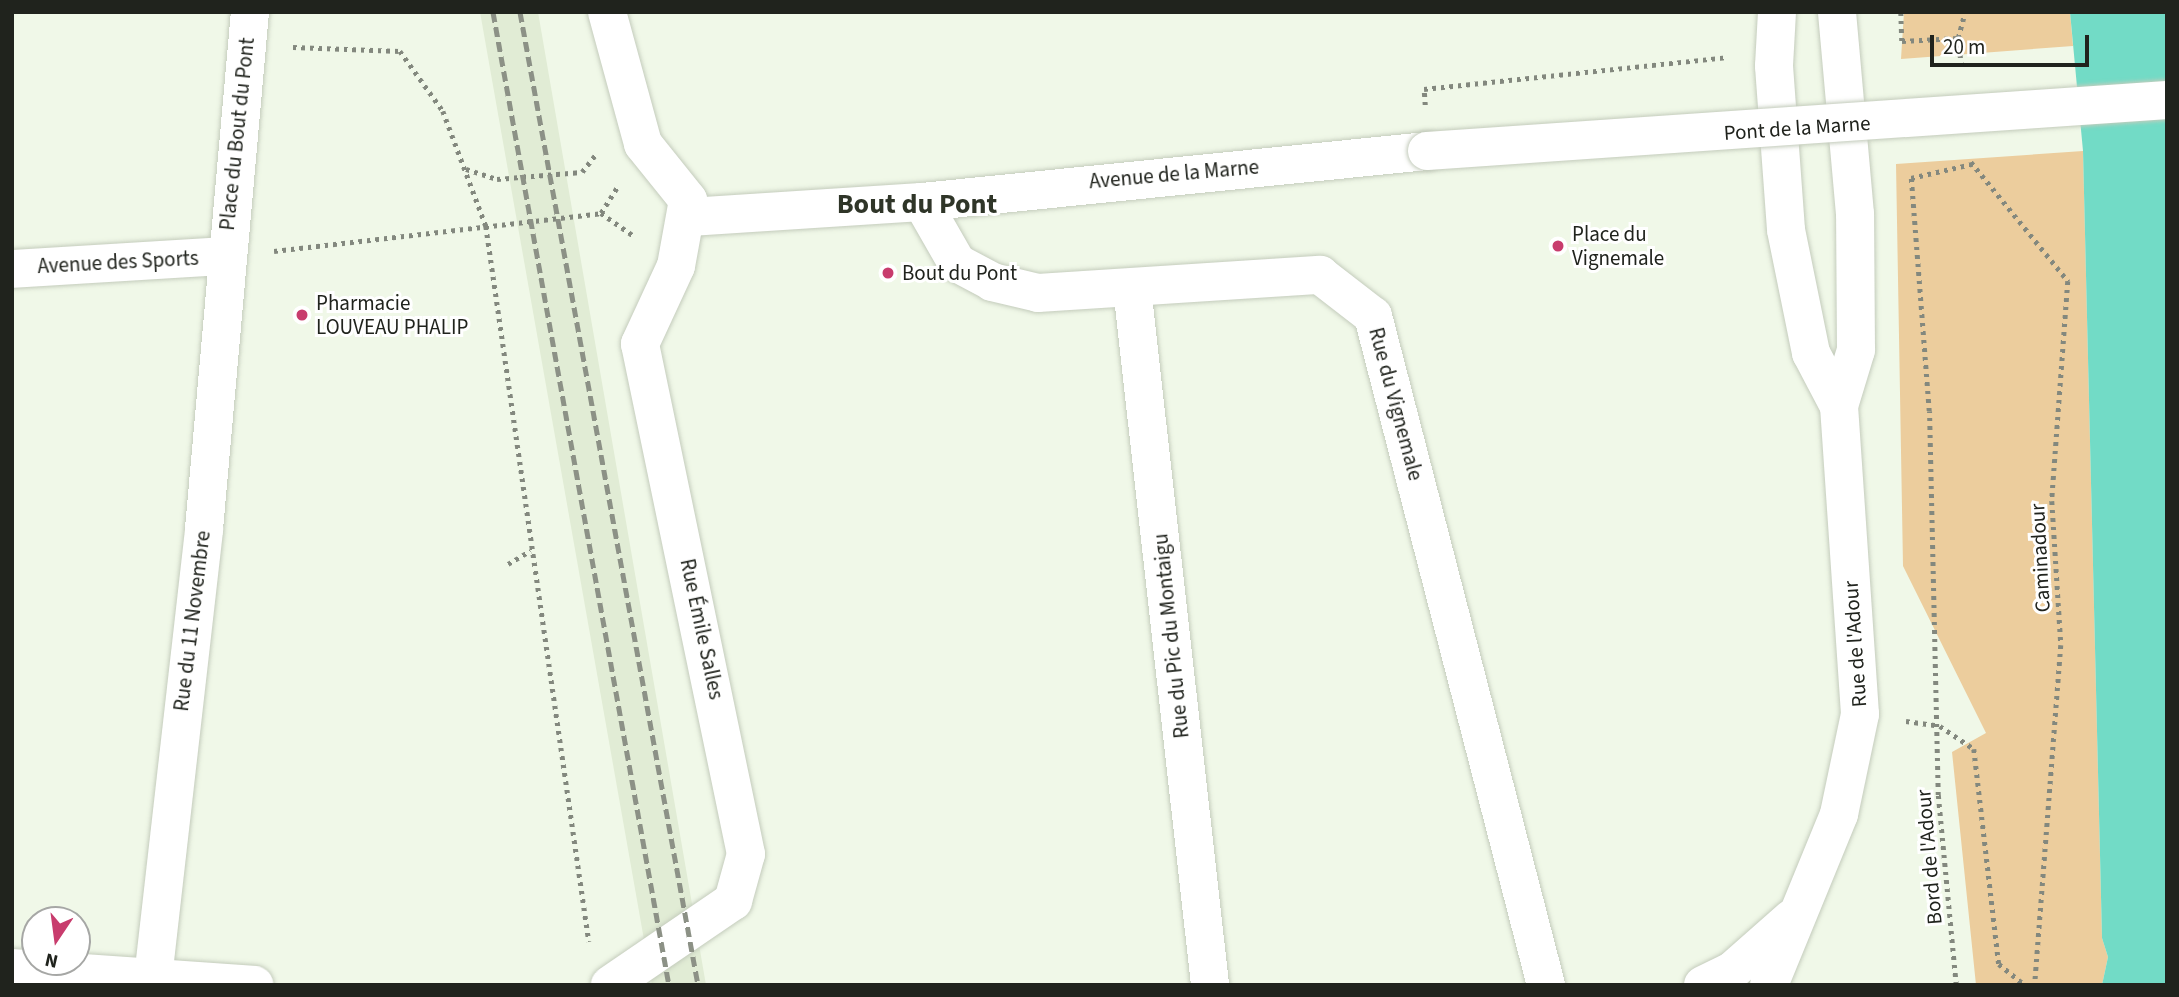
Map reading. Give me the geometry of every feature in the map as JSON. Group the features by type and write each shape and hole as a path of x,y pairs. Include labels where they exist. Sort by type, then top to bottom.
{"street":[{"path":"607,12 633,121 643,144 688,200 689,217 922,202"},
{"name":"Rue de l'Adour","path":"1777,12 1774,66 1786,230 1811,353 1839,406"},
{"name":"Rue de l'Adour","path":"1769,985 1839,814 1860,714 1839,406 1856,337 1855,214 1838,12"},
{"name":"Place du Bout du Pont","path":"224,256 247,29"},
{"name":"Pont de la Marne","path":"1427,151 2167,100"},
{"name":"Avenue de la Marne","path":"922,202 1427,151"},
{"name":"Rue du Vignemale","path":"922,202 957,263 992,282 1038,293 1320,275 1373,316 1546,985"},
{"name":"Rue Émile Salles","path":"610,985 733,901 746,854 640,344 676,266 689,217"},
{"name":"Avenue des Sports","path":"12,269 224,256"},
{"name":"Rue du 11 Novembre","path":"152,981 204,529 224,256"},
{"name":"Rue du Pic du Montaigu","path":"1132,288 1210,985"},
{"name":"Rue de l'Adour","path":"1703,985 1732,971 1798,913"},
{"path":"12,968 152,981 254,985"}],"path":[{"path":"1901,12 1902,41 1958,38 1965,12"},
{"path":"247,29 400,51 443,111 466,169 486,226 530,551 591,948"},
{"path":"1424,89 1722,58"},
{"path":"466,169 497,179 582,172 602,142"},
{"name":"Bord de l'Adour","path":"1956,985 1938,795 1940,726 1929,411 1911,178 1972,164"},
{"name":"Caminadour","path":"1972,164 2068,281 2052,501 2061,645 2035,985"},
{"path":"326,247 601,214"},
{"path":"508,564 530,551"},
{"path":"1860,714 1940,726 1974,749 1999,964 2025,985"}],"shaded area":[{"path":"480,12 538,12 706,985 652,985"},
{"path":"1904,12 2070,12 2073,46 1901,59"},
{"path":"2083,151 2102,938 2108,957 2102,985 1976,985 1952,752 1986,733 1903,566 1896,164"}],"water":[{"path":"2070,12 2167,12 2167,985 2102,985 2108,957 2102,938 2083,151"}],"railway":[{"path":"493,12 669,985"},
{"path":"520,12 698,985"}],"place":[{"name":"Place du Vignemale","path":"1558,246"},
{"name":"Bout du Pont","path":"888,273"},
{"name":"Pharmacie LOUVEAU PHALIP","path":"302,315"}],"district":[{"name":"Bout du Pont","path":"917,204"}]}
